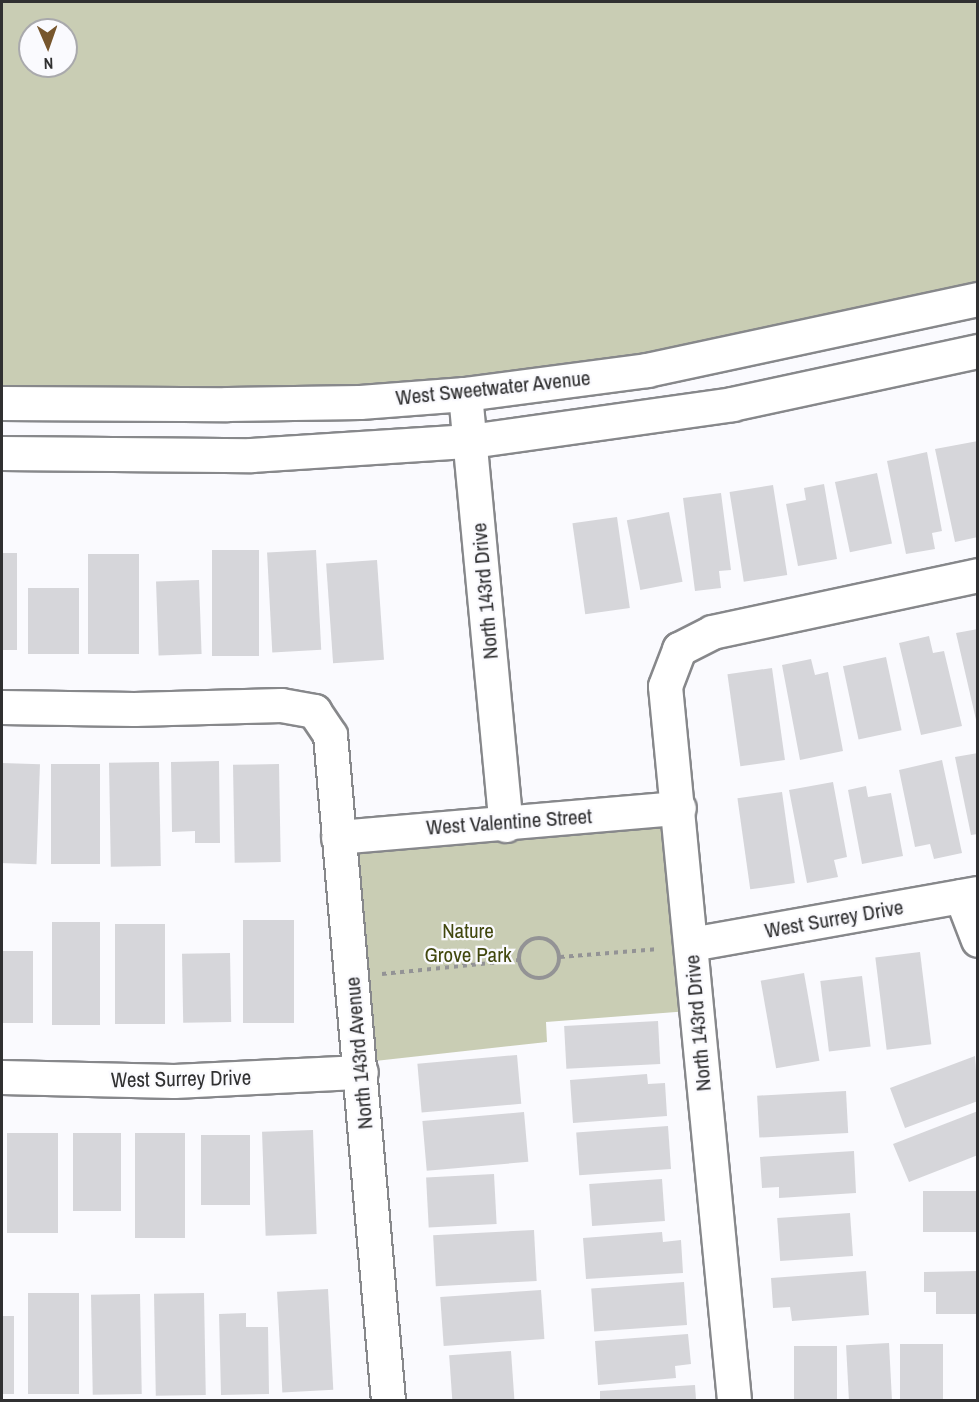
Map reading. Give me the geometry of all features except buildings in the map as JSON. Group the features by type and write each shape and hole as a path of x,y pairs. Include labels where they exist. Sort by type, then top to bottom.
{"street":[{"name":"West Sweetwater Avenue","path":"2,403 360,402 465,394 647,370 978,299"},
{"path":"2,453 251,455 470,441 732,404 978,351"},
{"name":"North 143rd Drive","path":"465,394 506,825"},
{"name":"North 143rd Drive","path":"734,1401 677,946 679,808 665,686 680,649 712,632 978,575"},
{"name":"North 143rd Avenue","path":"2,707 134,709 281,705 314,711 330,735 388,1401"},
{"name":"West Valentine Street","path":"338,837 378,831 506,825 679,808"},
{"path":"969,894 978,940"},
{"name":"West Surrey Drive","path":"677,946 969,894"},
{"name":"West Surrey Drive","path":"2,1077 174,1081 361,1072"}],"path":[{"path":"537,938 555,945 560,957 556,970 538,978 525,973 519,960 526,944 537,938"},
{"path":"560,957 677,946"},
{"path":"382,974 519,960"}],"green space":[{"path":"2,2 977,2 977,291 669,355 494,377 314,390 2,393"},
{"name":"Nature Grove Park","path":"670,818 689,1011 546,1022 547,1042 375,1061 345,846"}]}
